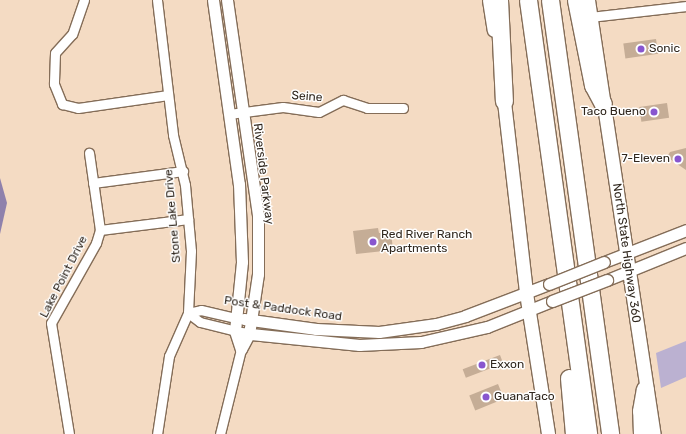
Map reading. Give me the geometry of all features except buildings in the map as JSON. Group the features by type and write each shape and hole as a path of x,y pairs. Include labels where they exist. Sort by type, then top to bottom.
{"highway":[{"path":"499,0 504,101"},
{"path":"528,0 588,434"},
{"path":"550,0 610,434"},
{"path":"576,0 593,85 603,104"},
{"path":"571,313 566,331 574,434"},
{"path":"642,434 641,411 645,389"}],"main road":[{"path":"489,0 504,101 528,311 548,434"},
{"name":"North State Highway 360","path":"588,0 630,271 645,389 654,434"}],"street":[{"path":"84,0 72,34 55,53 54,84 62,104 78,108 168,95"},
{"name":"Stone Lake Drive","path":"157,0 174,135 183,171 191,251 188,313 169,356 157,434"},
{"name":"Riverside Parkway","path":"213,0 229,114 242,226 235,331 241,349"},
{"name":"Riverside Parkway","path":"220,434 241,349 249,334 258,274 258,215 227,0"},
{"path":"590,17 686,6"},
{"name":"Seine","path":"229,114 283,107 319,112 343,100 367,108 403,108"},
{"name":"Lake Point Drive","path":"70,434 51,323 96,243 100,230 88,153"},
{"path":"93,183 183,171"},
{"path":"100,230 188,218"},
{"name":"Post & Paddock Road","path":"188,313 201,310 250,321 353,332 388,330 465,316 686,230"},
{"path":"188,313 200,322 249,334 337,343 392,344 451,337 552,302 686,248"},
{"path":"388,330 392,344"}],"shaded area":[{"path":"0,178 7,203 0,234"},
{"path":"686,341 686,377 661,388 656,353"}],"place":[{"name":"Sonic","path":"641,49"},
{"name":"Taco Bueno","path":"654,112"},
{"name":"7-Eleven","path":"678,159"},
{"name":"Red River Ranch Apartments","path":"373,242"},
{"name":"Exxon","path":"482,365"},
{"name":"GuanaTaco","path":"486,397"}]}
